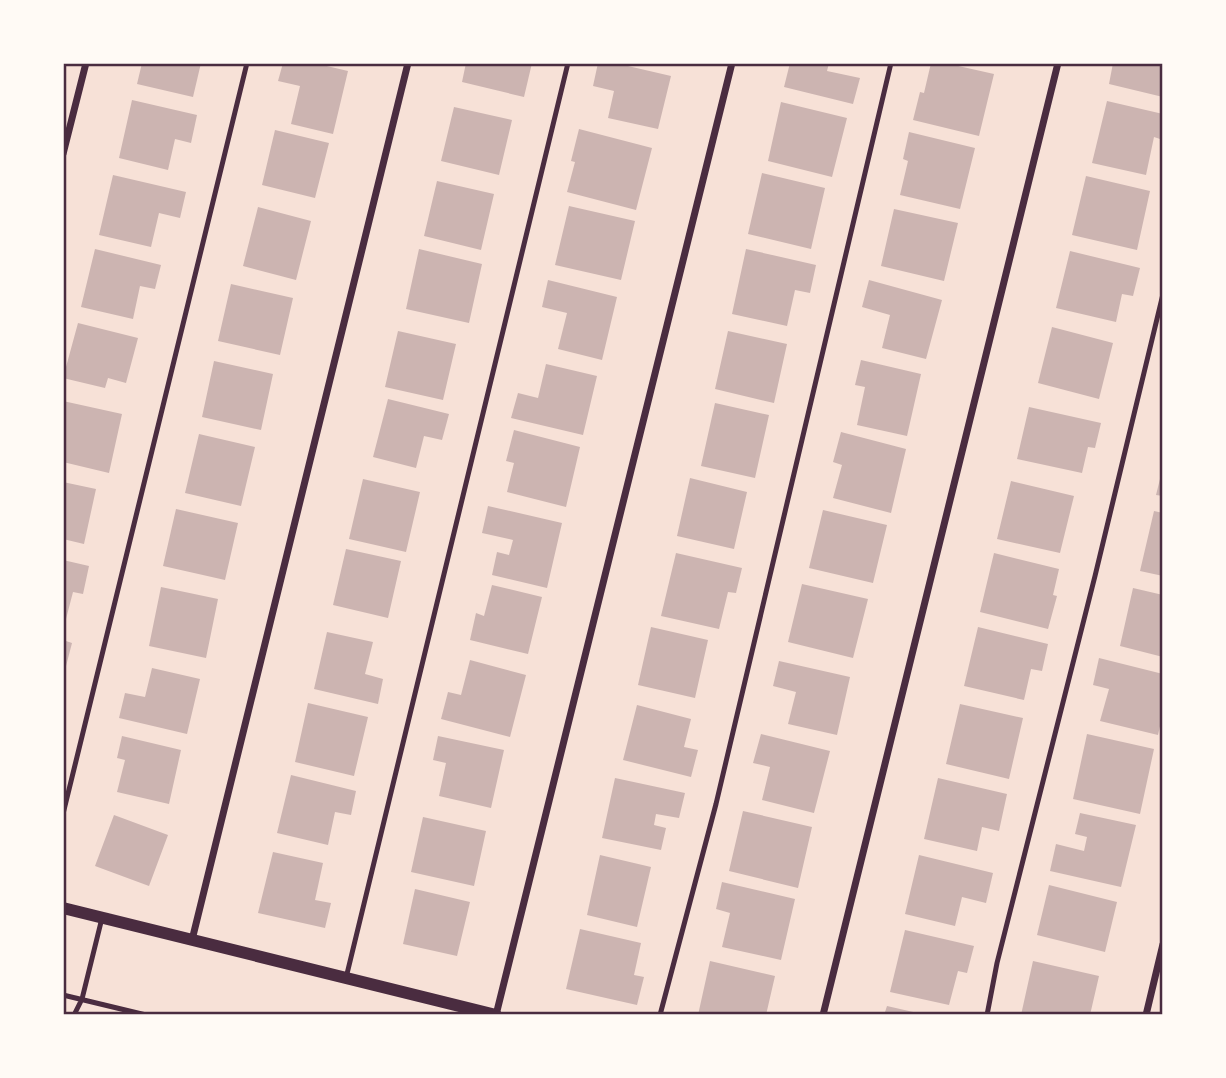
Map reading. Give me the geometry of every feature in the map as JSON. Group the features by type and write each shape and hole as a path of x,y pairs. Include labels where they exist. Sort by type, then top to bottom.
{"street":[{"path":"63,154 86,63"},
{"path":"192,940 408,63"},
{"path":"63,908 496,1015 733,63"},
{"path":"823,1015 1058,63"},
{"path":"1146,1015 1163,944"}],"lane":[{"path":"63,814 247,63"},
{"path":"346,978 568,63"},
{"path":"660,1015 716,804 891,63"},
{"path":"986,1015 1163,294"},
{"path":"74,1015 82,999 102,918"},
{"path":"63,995 146,1015"}],"building":[{"path":"142,63 201,63 193,97 137,84"},
{"path":"283,63 314,63 348,71 333,134 291,124 300,86 278,81"},
{"path":"466,63 532,63 524,97 462,82"},
{"path":"598,63 615,63 671,76 658,129 608,118 614,91 593,86"},
{"path":"790,63 829,63 827,71 860,78 853,104 784,87"},
{"path":"931,63 945,63 994,74 979,136 913,120 920,92 924,93"},
{"path":"1113,63 1163,63 1163,97 1109,84"},
{"path":"132,100 197,115 191,143 175,139 168,170 119,158"},
{"path":"1107,101 1163,114 1163,140 1154,137 1146,175 1092,163"},
{"path":"781,102 847,118 832,177 768,161"},
{"path":"454,107 512,120 499,175 441,161"},
{"path":"579,129 652,148 636,210 567,192 575,162 571,161"},
{"path":"275,130 329,143 315,198 262,185"},
{"path":"909,132 975,148 960,209 900,195 908,161 903,159"},
{"path":"762,173 825,188 811,249 748,234"},
{"path":"113,175 186,192 180,218 159,213 151,247 99,235"},
{"path":"1086,176 1150,191 1137,250 1072,235"},
{"path":"437,181 494,194 481,250 424,236"},
{"path":"569,206 635,221 621,280 555,265"},
{"path":"258,207 311,221 296,280 243,266"},
{"path":"894,209 958,223 944,281 881,266"},
{"path":"95,249 161,265 155,289 140,286 133,319 81,307"},
{"path":"419,249 482,264 469,323 406,309"},
{"path":"746,249 816,265 810,293 795,290 787,326 732,314"},
{"path":"1070,251 1140,268 1133,296 1122,294 1116,322 1056,308"},
{"path":"548,280 617,297 602,360 558,349 567,313 542,307"},
{"path":"869,280 942,300 926,359 882,348 890,315 862,307"},
{"path":"231,284 293,298 280,355 218,341"},
{"path":"78,323 138,338 126,383 108,378 105,388 63,378"},
{"path":"1052,327 1113,343 1099,399 1038,383"},
{"path":"398,331 456,344 443,400 385,387"},
{"path":"728,331 787,344 774,403 715,389"},
{"path":"861,360 921,374 907,436 857,425 865,387 855,385"},
{"path":"214,361 273,374 261,430 202,417"},
{"path":"546,364 597,376 583,435 511,418 518,393 538,398"},
{"path":"388,399 449,414 442,440 424,436 416,468 373,457"},
{"path":"63,401 122,414 109,473 63,462"},
{"path":"715,403 769,415 755,478 701,466"},
{"path":"1029,407 1101,423 1095,448 1088,447 1082,473 1017,459"},
{"path":"514,430 580,447 566,507 507,492 514,463 506,461"},
{"path":"841,432 906,449 891,513 833,498 842,465 833,462"},
{"path":"199,434 255,447 241,506 185,493"},
{"path":"1163,471 1163,496 1156,495"},
{"path":"690,478 747,492 734,549 677,536"},
{"path":"363,479 420,492 406,552 349,539"},
{"path":"1011,481 1074,496 1060,553 997,539"},
{"path":"63,482 96,489 84,544 63,539"},
{"path":"488,506 562,523 547,588 492,575 497,552 509,555 513,540 482,533"},
{"path":"176,509 238,523 225,580 163,566"},
{"path":"823,510 887,525 873,583 809,568"},
{"path":"1154,511 1163,513 1163,576 1140,571"},
{"path":"346,549 401,561 388,618 333,605"},
{"path":"676,553 742,568 736,593 728,592 719,629 661,616"},
{"path":"994,553 1059,569 1053,595 1057,596 1048,629 980,612"},
{"path":"63,560 89,566 83,594 73,592 66,619 63,619"},
{"path":"802,584 868,599 853,658 788,642"},
{"path":"492,585 542,597 528,654 470,640 476,613 484,616"},
{"path":"161,587 218,599 206,658 149,646"},
{"path":"1133,588 1163,595 1163,657 1120,646"},
{"path":"651,627 708,640 695,698 638,685"},
{"path":"978,627 1048,644 1042,671 1031,669 1024,700 964,686"},
{"path":"327,632 373,642 365,674 383,679 378,704 314,689"},
{"path":"63,640 72,643 65,670 63,669"},
{"path":"1099,658 1163,674 1163,713 1158,735 1100,721 1109,689 1093,685"},
{"path":"470,660 526,675 510,737 441,719 448,692 461,695"},
{"path":"779,661 850,677 837,735 788,724 796,692 773,686"},
{"path":"152,668 200,679 187,734 119,718 125,693 145,697"},
{"path":"308,703 368,717 354,776 295,762"},
{"path":"960,704 1023,718 1009,779 946,764"},
{"path":"637,705 691,719 684,747 698,750 691,777 623,760"},
{"path":"761,734 830,751 814,813 762,800 770,767 753,763"},
{"path":"1087,734 1154,749 1140,814 1073,799"},
{"path":"122,736 181,750 169,804 117,792 125,760 117,758"},
{"path":"438,736 504,750 491,808 439,796 446,763 433,760"},
{"path":"291,775 356,791 351,815 335,812 328,845 277,833"},
{"path":"615,778 685,793 679,818 656,814 654,825 666,828 661,850 602,838"},
{"path":"938,778 1007,794 999,831 982,827 977,851 924,839"},
{"path":"743,811 812,827 798,888 729,871"},
{"path":"1080,813 1136,825 1121,887 1050,871 1056,844 1084,851 1087,837 1075,834"},
{"path":"114,815 168,835 149,886 95,866"},
{"path":"423,817 486,831 474,886 411,872"},
{"path":"273,852 323,863 315,900 331,903 325,928 258,913"},
{"path":"600,855 651,867 637,927 587,915"},
{"path":"919,855 993,873 986,903 962,897 955,926 905,914"},
{"path":"722,882 795,899 781,960 722,947 730,913 716,909"},
{"path":"1049,885 1117,902 1105,952 1037,935"},
{"path":"415,889 470,902 457,956 403,944"},
{"path":"580,929 641,943 634,975 644,977 637,1005 566,989"},
{"path":"905,930 974,946 967,973 958,971 949,1005 890,992"},
{"path":"710,961 775,976 766,1015 698,1015"},
{"path":"1033,961 1099,976 1090,1015 1021,1015"},
{"path":"887,1006 922,1014 922,1015 884,1015"}]}
